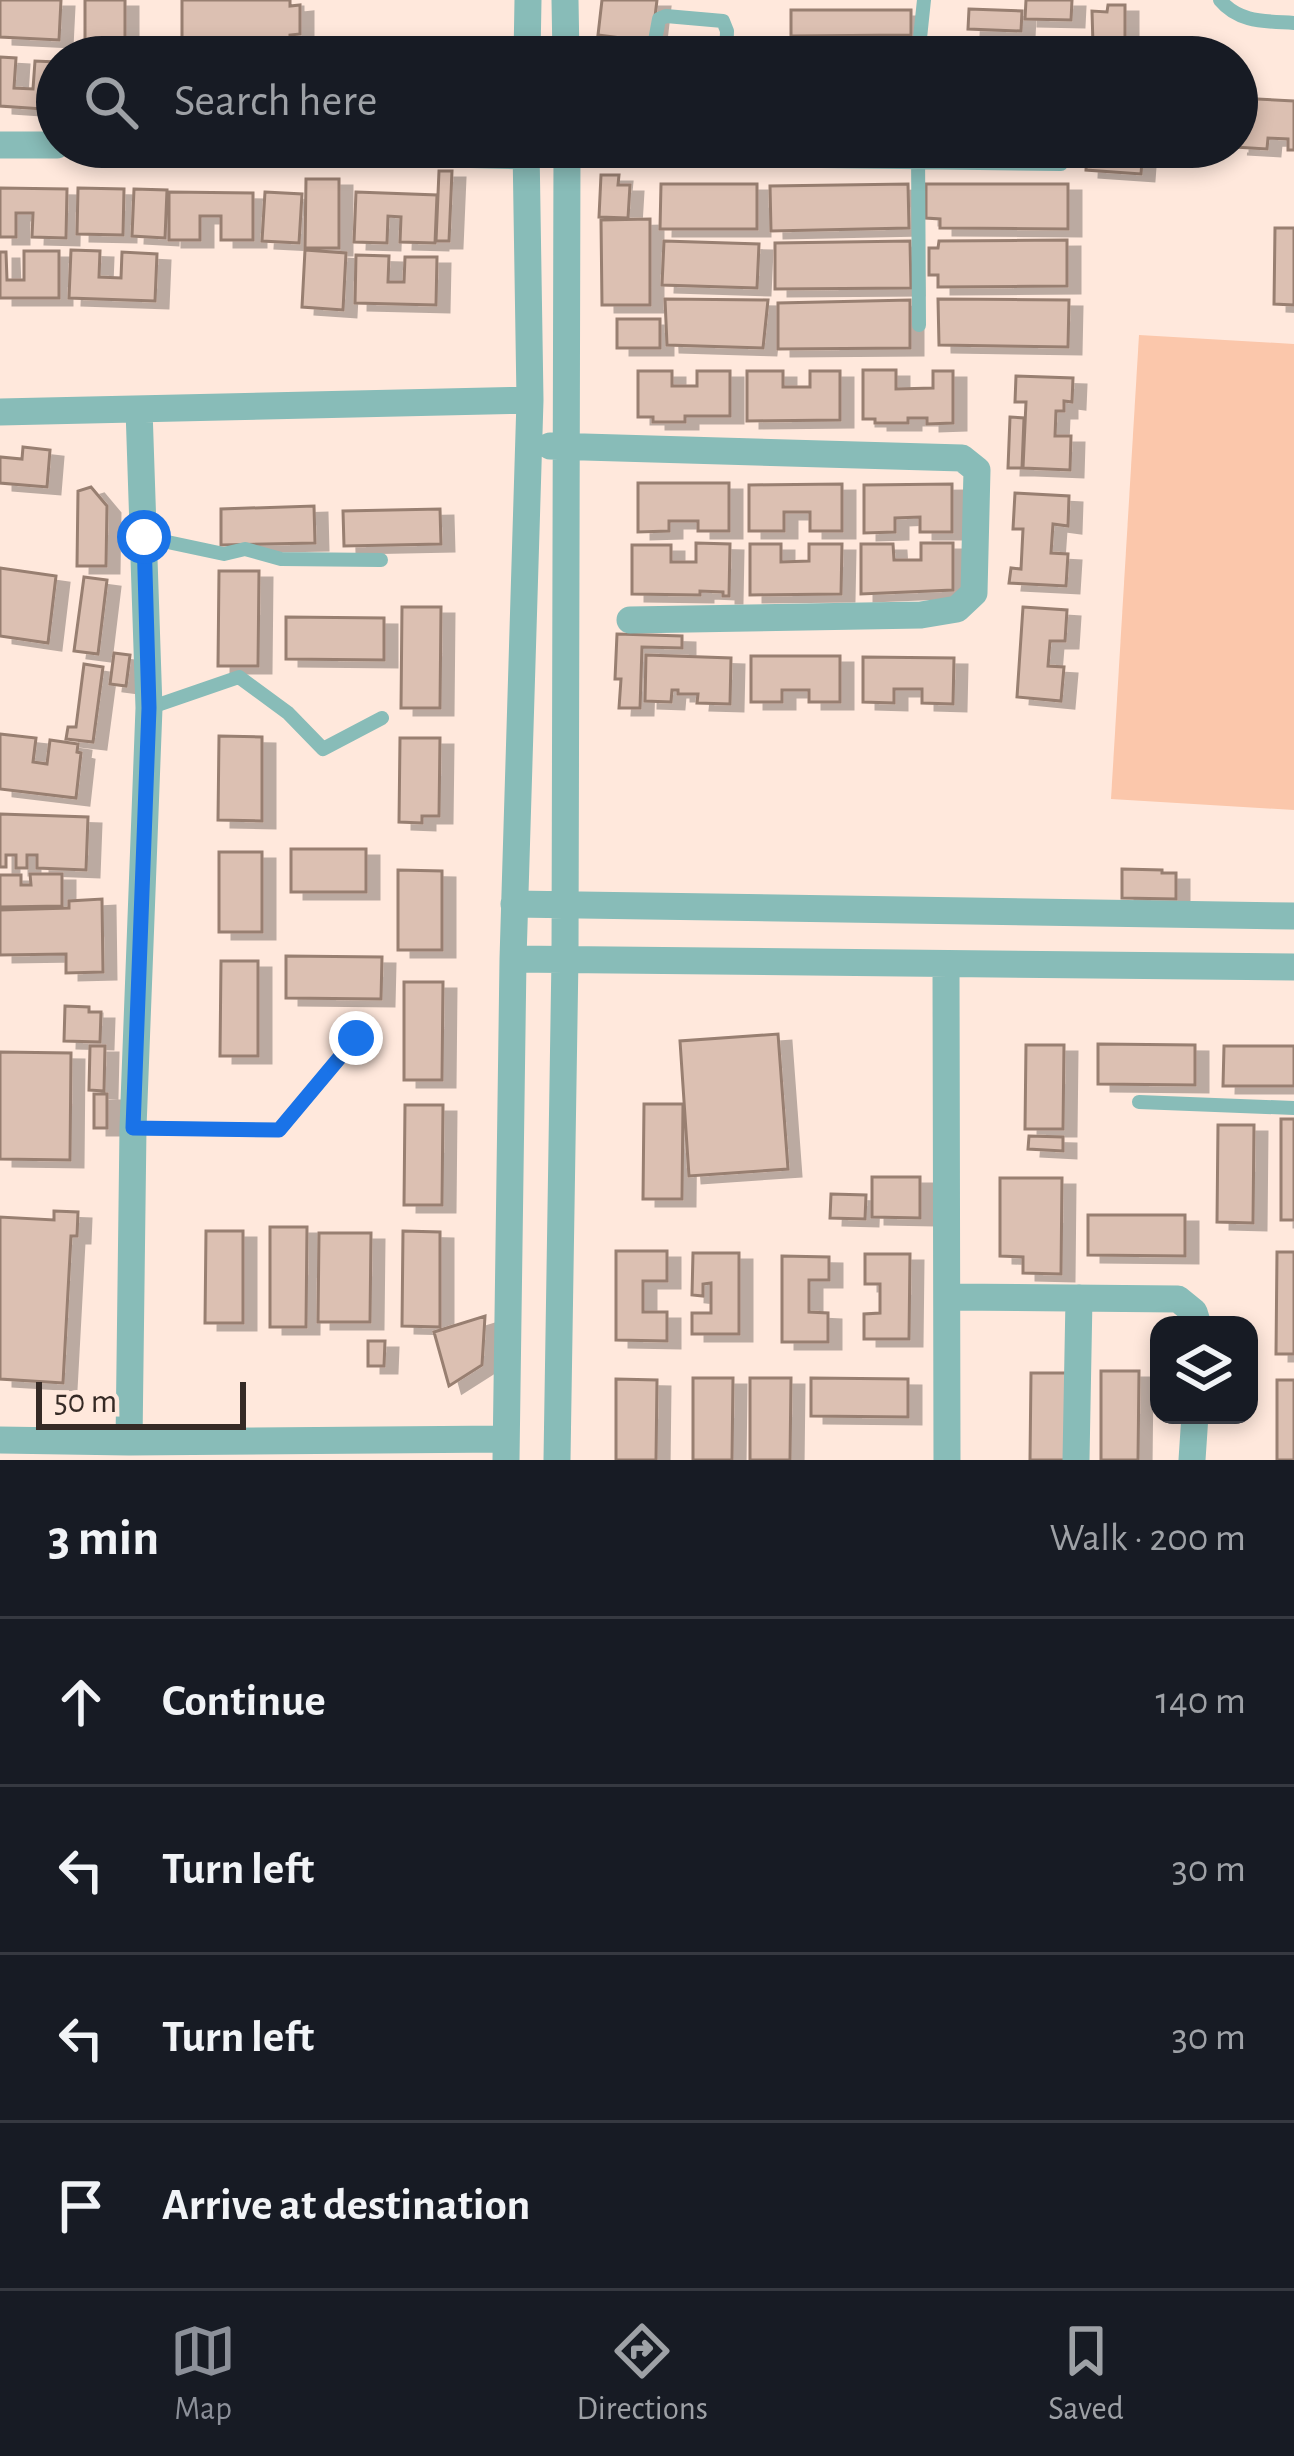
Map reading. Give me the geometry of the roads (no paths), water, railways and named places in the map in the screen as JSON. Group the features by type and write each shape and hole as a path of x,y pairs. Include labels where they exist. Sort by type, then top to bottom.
{"street":[{"path":"527,36 528,0"},
{"path":"565,0 566,36"},
{"path":"0,145 36,145"},
{"path":"0,1439 257,1451 505,1449 514,904 530,400 526,168"},
{"path":"557,1460 565,957 567,168"},
{"path":"0,412 530,400"},
{"path":"129,1442 133,1128 149,708 139,409"},
{"path":"528,445 962,458 976,470 974,592 957,609 921,614 630,620"},
{"path":"514,904 1294,916"},
{"path":"513,959 1294,967"},
{"path":"946,964 947,1460"},
{"path":"947,1297 1178,1299 1195,1316"},
{"path":"1076,1460 1079,1298"},
{"path":"1192,1460 1194,1424"}],"lane":[{"path":"920,36 923,0"},
{"path":"1220,0 1242,18 1294,23"},
{"path":"656,36 659,20 666,16 714,18 723,21 728,36"},
{"path":"918,168 919,325"},
{"path":"144,537 224,554 245,549 281,559 381,560"},
{"path":"149,708 239,677 288,713 323,749 382,718"},
{"path":"133,1128 279,1130 356,1038"},
{"path":"1139,1102 1294,1108"}]}
